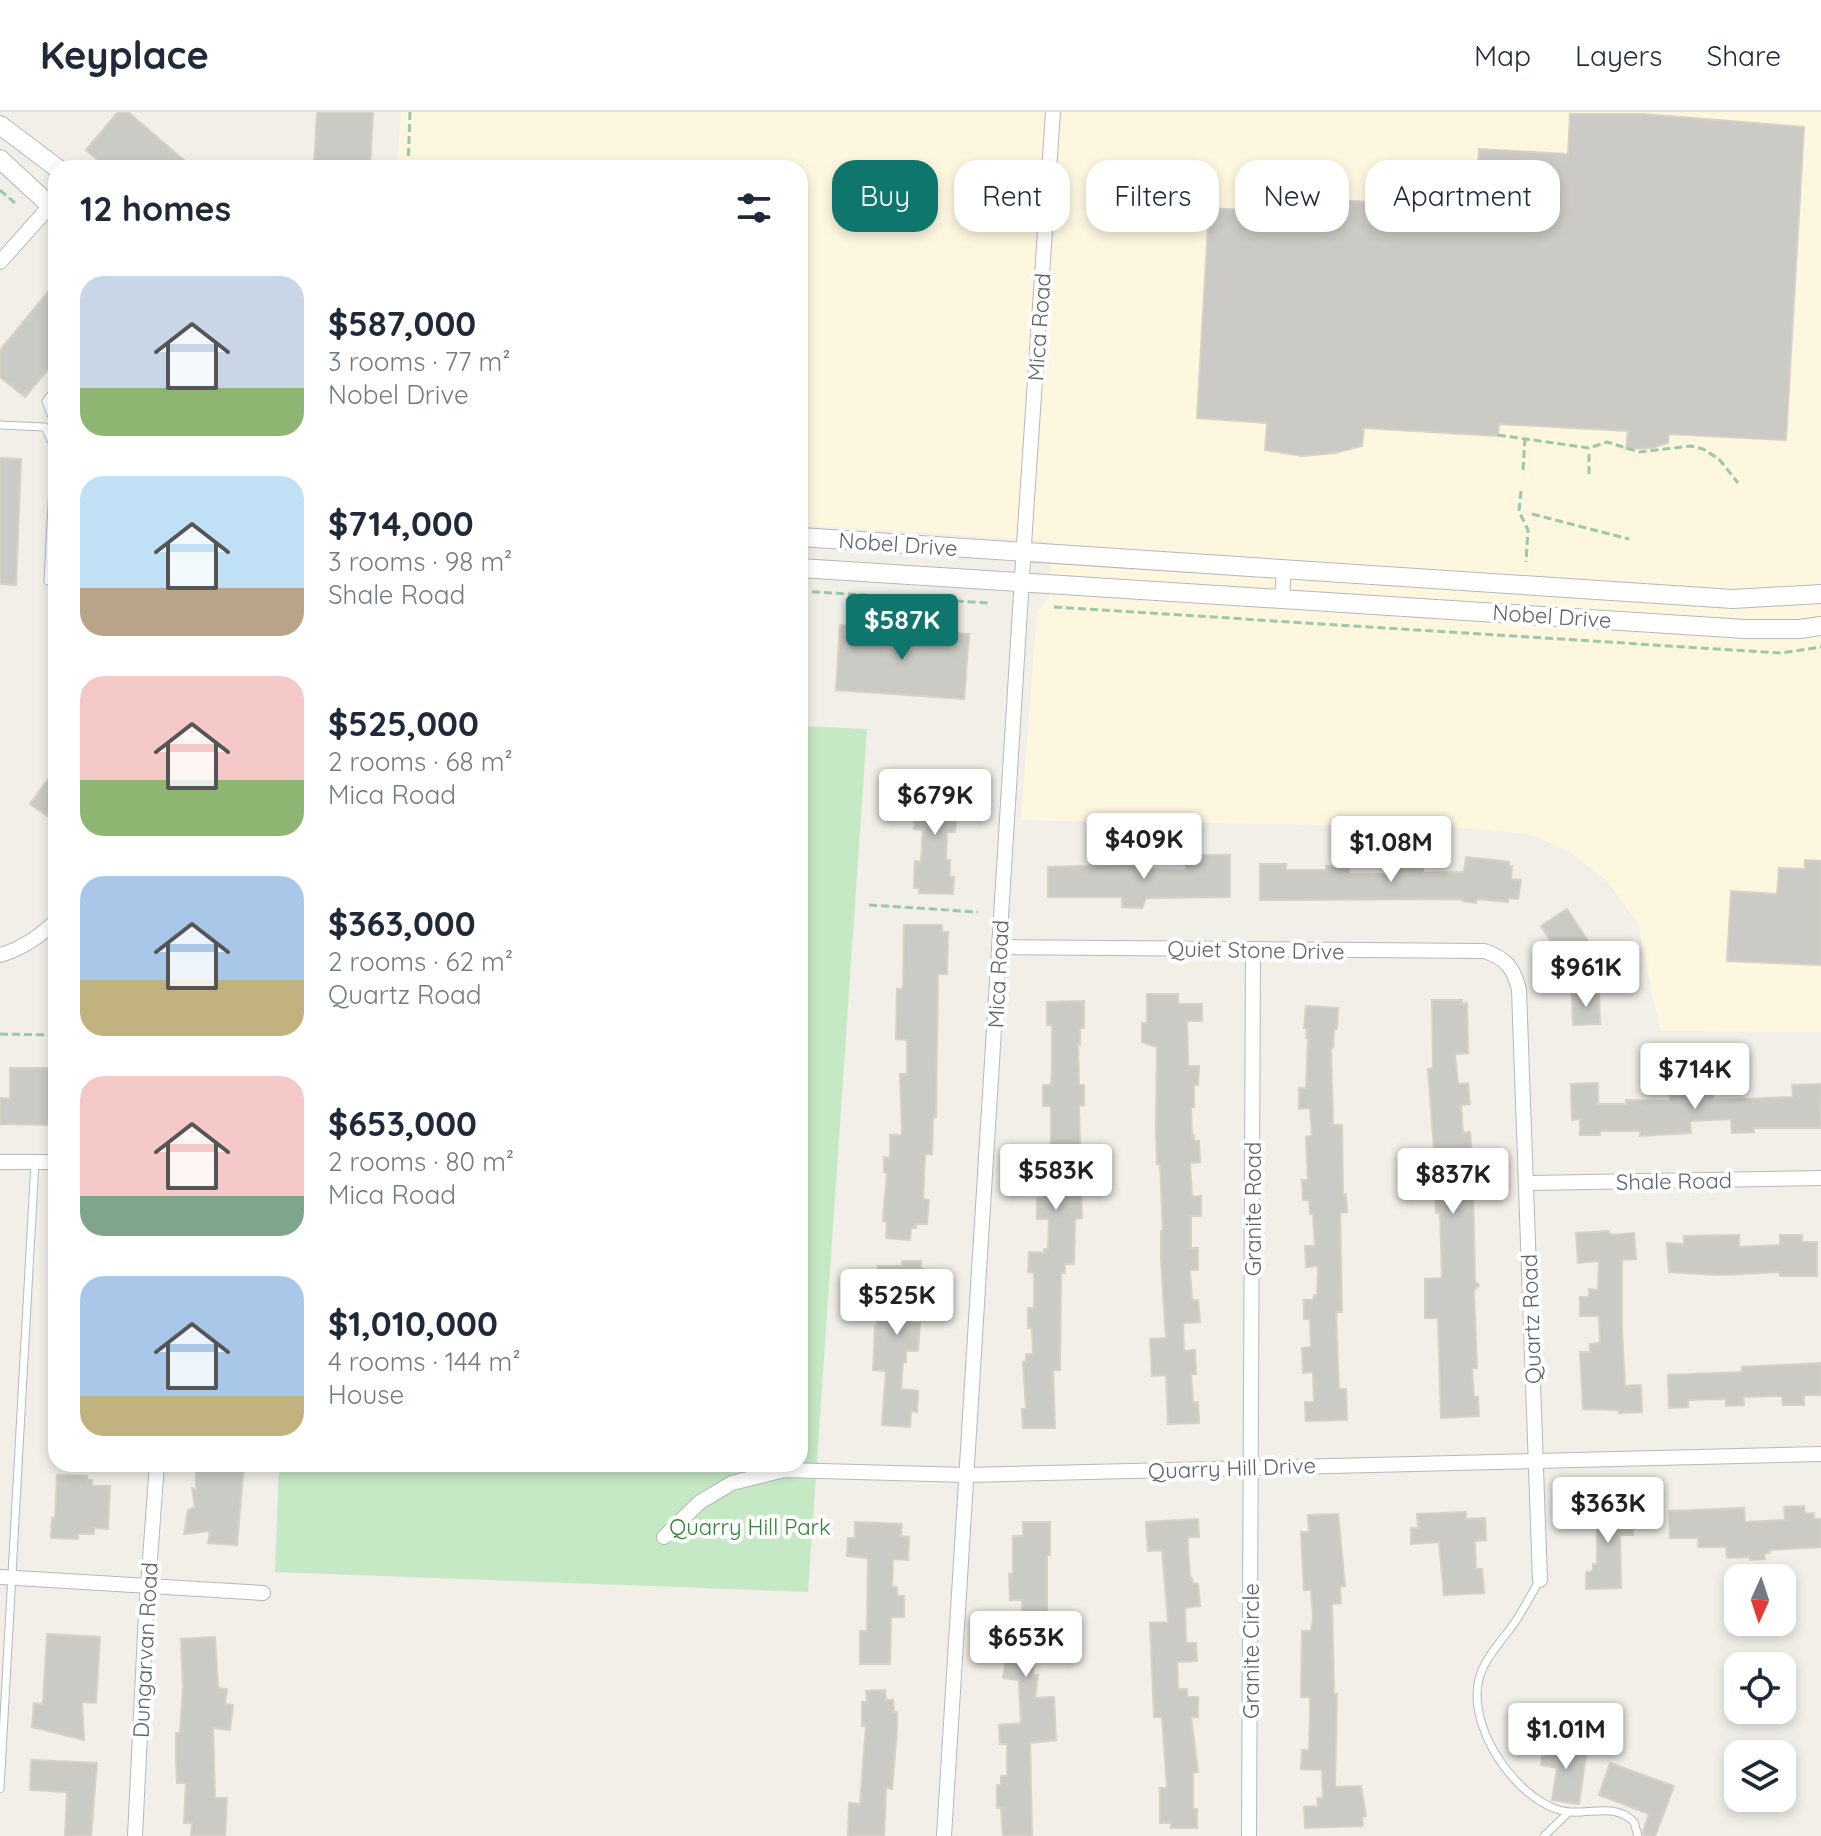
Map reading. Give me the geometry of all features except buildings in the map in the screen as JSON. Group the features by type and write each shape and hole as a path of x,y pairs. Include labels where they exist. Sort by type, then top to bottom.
{"street":[{"name":"Mica Road","path":"944,1836 1053,112"},
{"path":"0,125 48,161"},
{"path":"0,159 48,203"},
{"path":"0,262 48,213"},
{"name":"Nobel Drive","path":"808,538 1733,599 1821,594"},
{"name":"Nobel Drive","path":"808,569 1745,629 1821,626"},
{"path":"1282,598 1284,569"},
{"path":"0,955 15,950 48,928"},
{"name":"Quiet Stone Drive","path":"1000,947 1484,951 1497,955 1509,964"},
{"name":"Granite Road","path":"1252,1467 1253,950"},
{"name":"Quartz Road","path":"1509,964 1519,990 1540,1580"},
{"path":"0,1162 48,1162"},
{"name":"Shale Road","path":"1528,1183 1821,1178"},
{"name":"Quarry Hill Drive","path":"808,1471 967,1475 1821,1454"},
{"name":"Granite Circle","path":"1249,1836 1252,1467"},
{"name":"Dungarvan Road","path":"135,1836 147,1586 156,1472"},
{"name":"Quarry Hill Drive","path":"664,1537 700,1502 732,1483 776,1472"},
{"path":"6,1578 263,1593"}],"lane":[{"path":"0,425 45,427 48,424"},
{"path":"45,427 48,434"},
{"path":"0,1789 6,1578 35,1162"},
{"path":"1540,1580 1479,1678 1478,1702 1496,1757 1510,1776 1541,1802 1568,1813 1603,1809 1615,1811 1634,1822 1638,1836"},
{"path":"1544,1836 1568,1813"}],"path":[{"path":"408,160 410,112"},
{"path":"0,190 17,205"},
{"path":"1498,435 1589,448 1607,442 1639,452 1691,446 1719,459 1738,483"},
{"path":"1523,470 1525,437"},
{"path":"1589,448 1589,474"},
{"path":"1521,491 1519,511 1528,530 1526,562"},
{"path":"1532,514 1629,539"},
{"path":"808,592 988,603"},
{"path":"1054,607 1748,652 1781,653 1821,647"},
{"path":"869,905 978,912"},
{"path":"0,1034 48,1035"}],"shaded area":[{"path":"401,112 1821,112 1821,1032 1660,1031 1638,923 1606,880 1567,850 1529,834 1452,827 1021,820 1037,613 1049,597 1053,541 808,526 808,160 398,160"}],"green space":[{"name":"Quarry Hill Park","path":"808,726 867,729 808,1592 275,1572 279,1472 808,1472"}]}
